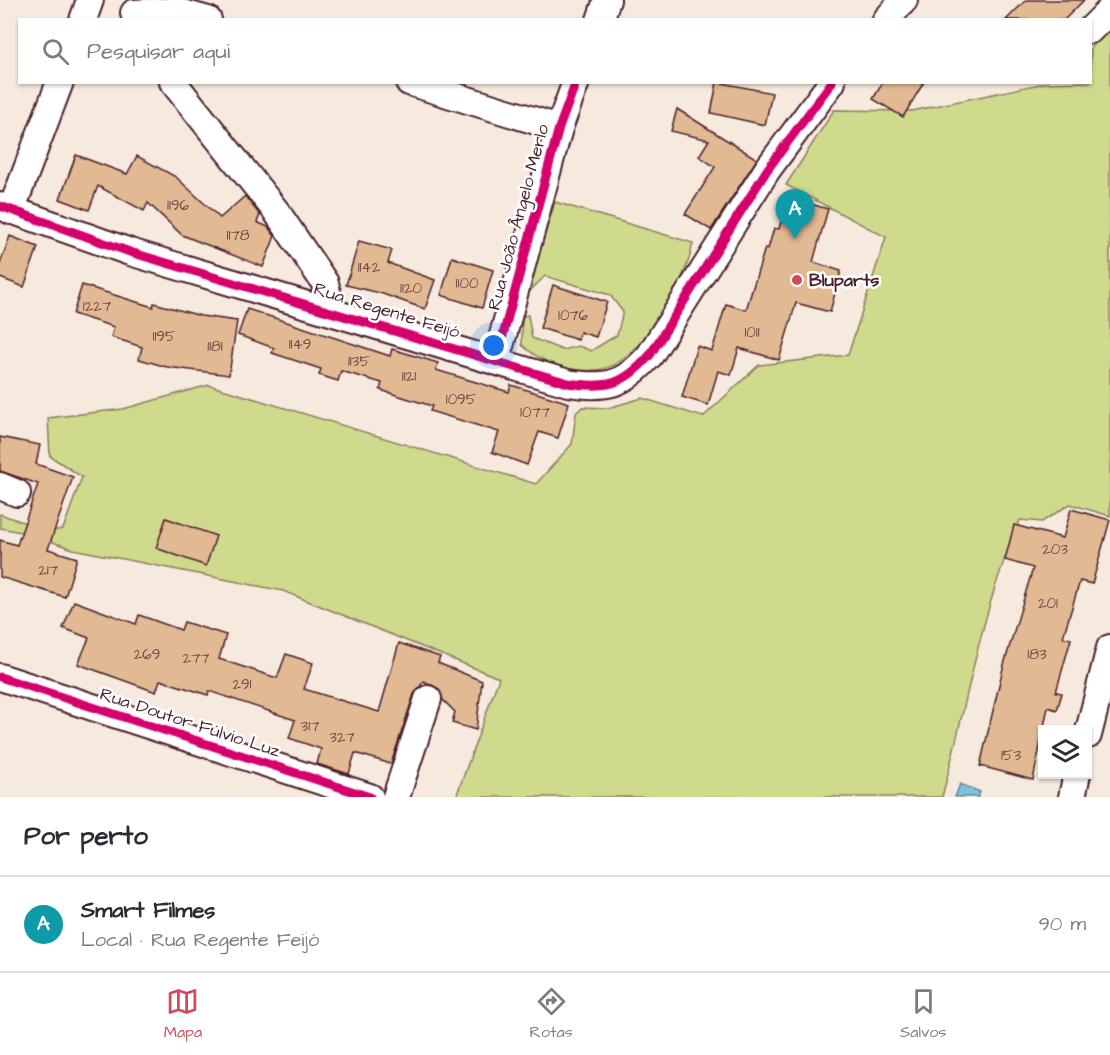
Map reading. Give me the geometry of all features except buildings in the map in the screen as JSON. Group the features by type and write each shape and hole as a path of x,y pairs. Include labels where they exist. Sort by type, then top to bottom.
{"street":[{"path":"84,18 90,0"},
{"path":"601,18 607,0"},
{"path":"888,18 904,0"},
{"path":"1092,28 1110,10"},
{"path":"133,11 175,11 201,18"},
{"path":"5,208 59,84"},
{"path":"175,84 276,212 325,283 331,310"},
{"path":"416,84 559,128"},
{"name":"Rua João Ângelo Merlo","path":"496,360 559,128 575,84"},
{"name":"Rua Regente Feijó","path":"5,208 130,252 331,310 568,383 596,387 621,381 637,371 650,355 768,170 831,84"},
{"path":"1091,725 1110,648"},
{"name":"Rua Doutor Fúlvio Luz","path":"0,677 370,797"},
{"path":"396,797 428,699"},
{"path":"1072,797 1076,779"}],"green space":[{"path":"1110,30 1110,516 1070,504 1042,522 1020,520 1006,554 985,622 942,797 456,797 499,678 283,591 73,549 26,533 0,528 0,514 49,531 63,529 82,477 50,456 48,418 123,409 209,385 536,484 572,444 576,413 582,407 608,408 642,398 703,417 759,365 848,355 886,237 786,185 834,110 912,111 1040,84 1092,84 1092,46"},
{"path":"555,202 693,243 681,280 653,326 635,349 623,359 598,370 571,369 557,365 544,360 522,345 522,316 528,315 532,338 562,350 579,346 591,351 617,335 623,312 610,295 545,276 526,295"}],"water":[{"path":"960,784 980,792 978,797 955,797"}],"cycle path":[{"path":"496,361 559,128 575,84"},
{"path":"0,206 130,252 568,383 604,385 623,379 650,355 767,170 831,84"},
{"path":"0,677 370,797"}],"place":[{"name":"Smart Filmes","path":"795,239"},
{"name":"Bluparts","path":"797,280"}]}
